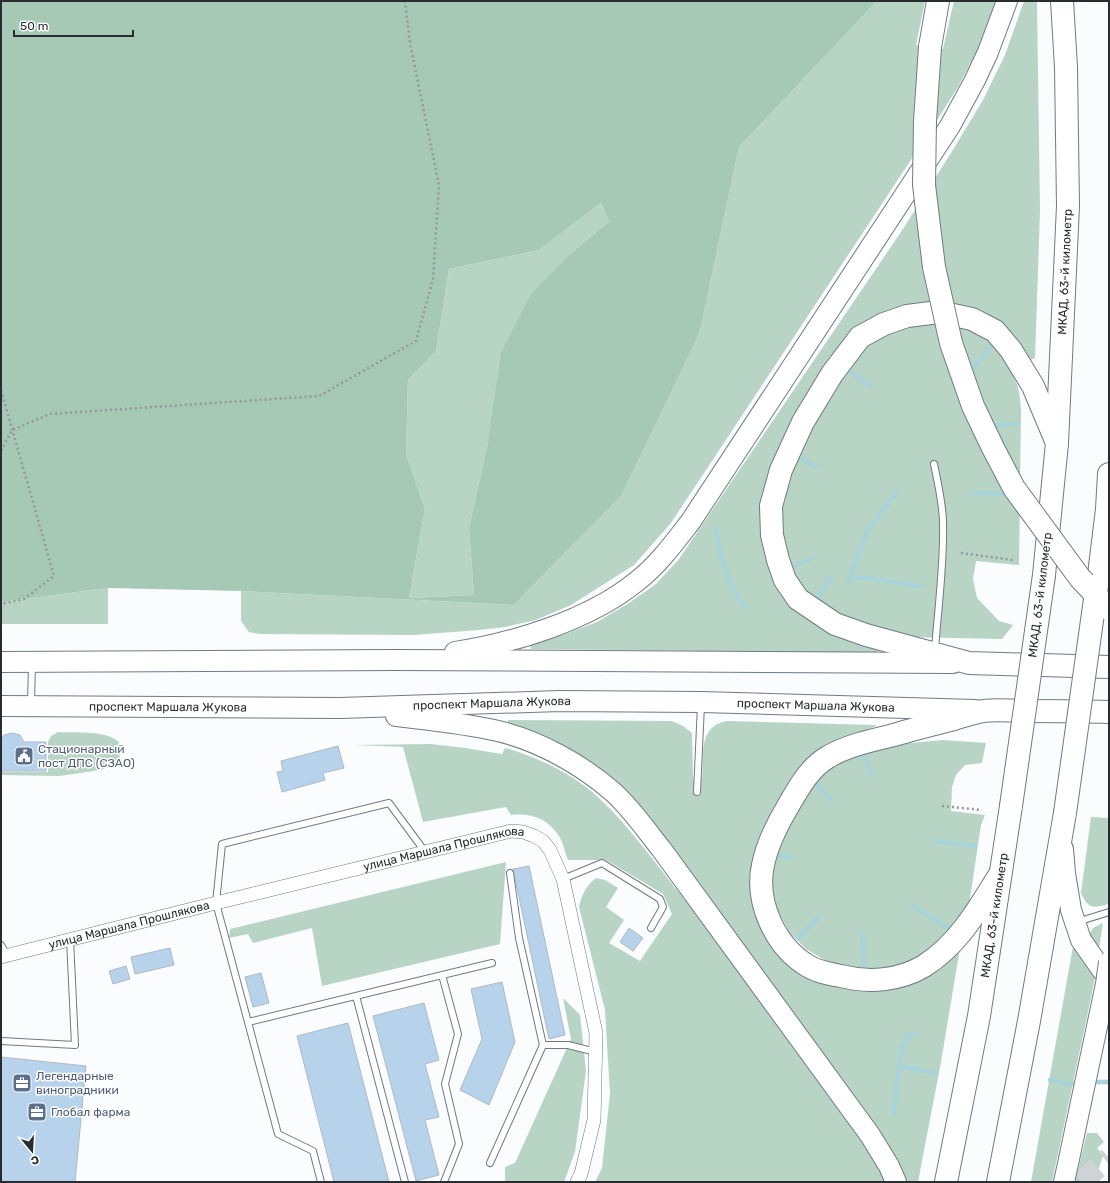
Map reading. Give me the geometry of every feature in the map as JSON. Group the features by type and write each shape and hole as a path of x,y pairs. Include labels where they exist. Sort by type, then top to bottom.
{"highway":[{"path":"938,1 927,66 924,185 934,267 951,343 974,406 993,448 1014,488 1080,578 1109,609"},
{"name":"МКАД, 63-й километр","path":"946,1182 979,1016 1011,806 1044,575 1057,443 1068,206 1066,67 1062,1"},
{"path":"1057,443 1033,386 1011,350 995,331 972,319 939,312 902,318 884,324 860,337 832,374 803,422 782,470 771,506 772,535 785,580 798,599 836,624 866,635 969,663 1109,667"},
{"path":"998,1182 1029,1021 1063,824 1098,583 1107,509 1109,474"},
{"path":"1000,874 975,914 956,939 936,957 924,966 911,972 870,981 853,979 824,972 808,966 796,957 783,943 768,918 762,892 762,866 780,820 798,789 813,768 827,757 844,750 984,711 1109,712"}],"main road":[{"path":"394,660 471,650 555,626 605,603 636,582 662,558 691,521 950,126 982,66 1007,1"},
{"path":"1,662 394,660 969,663"},
{"name":"проспект Маршала Жукова","path":"1,706 340,708 560,701 701,702 984,711"},
{"path":"340,708 460,724 499,731 535,744 569,760 613,792 662,850 870,1135 889,1166 896,1182"},
{"path":"1063,824 1065,873 1071,910 1081,940 1102,970 1109,974"},
{"path":"1064,1182 1106,984 1109,962"}],"street":[{"name":"улица Маршала Прошлякова","path":"3,952 70,939 511,831 522,832 539,839 550,850 563,879 596,1032 594,1120 581,1174 577,1182"}],"lane":[{"path":"934,464 942,501 943,551 934,653"},
{"path":"31,706 32,662"},
{"path":"696,792 701,702"},
{"path":"321,1182 313,1151 278,1134 216,903 222,844 389,803 426,852"},
{"path":"563,879 602,863 660,899 663,907 651,928"},
{"path":"490,1163 543,1045 519,938 510,873"},
{"path":"1076,922 1109,912"},
{"path":"1,1041 75,1045 70,939"},
{"path":"248,1022 492,963"},
{"path":"442,975 458,1034 445,1084 459,1144 444,1182"},
{"path":"356,996 405,1182"},
{"path":"543,1045 568,1045 596,1052"}],"path":[{"path":"1,451 12,430 50,414 319,396 416,341 433,279 439,185 410,43 405,1"},
{"path":"1,390 54,576 24,599 1,604"},
{"path":"961,554 1013,560"},
{"path":"942,806 982,810"}],"green space":[{"path":"1,1 876,1 739,147 700,331 621,495 513,605 241,591 108,588 1,602","holes":["601,203 609,221 574,251 531,294 501,353 488,442 469,528 474,595 409,598 425,509 406,454 408,380 436,351 449,269 539,250"]},
{"path":"876,1 925,1 916,45 943,49 954,1 996,1 978,49 958,87 934,125 671,523 634,565 571,605 536,620 505,627 414,635 259,634 249,632 241,621 241,591 513,605 700,331 739,147"},
{"path":"1024,1 1037,1 1040,211 1035,358 1028,361 999,321 980,309 964,305 922,304 869,324 775,468 773,571 877,646 877,653 531,649 530,643 563,635 597,622 629,603 656,584 679,559 903,229 951,153 983,100 1005,55"},
{"path":"601,203 609,221 574,251 488,442 469,528 474,595 409,598 425,509 406,454 408,380 436,351 449,269 539,250"},
{"path":"927,321 949,322 962,325 981,335 1004,358 1019,390 1021,409 1019,565 976,561 973,579 977,598 999,621 1013,625 1002,639 908,637 846,621 799,586 785,558 780,504 791,471 811,426 838,379 866,345 887,332"},
{"path":"108,588 108,624 1,624 1,602"},
{"path":"508,720 672,721 683,726 692,733 693,779 702,778 703,751 707,735 711,729 718,724 727,721 876,725 841,740 751,882 754,907 759,922 836,985 960,948 941,1062 918,1182 908,1182 895,1156 878,1129 813,1044 639,809 508,724"},
{"path":"58,732 90,733 113,738 119,742 120,763 101,770 59,776 1,775 1,772 48,772 48,742 51,736"},
{"path":"943,740 986,743 982,763 965,765 956,775 952,787 951,811 985,815 981,825 969,905 960,923 926,956 902,966 878,971 848,968 825,960 806,949 790,933 777,909 773,891 773,866 778,844 815,777 848,757 882,748"},
{"path":"431,744 502,754 505,748 516,751 561,771 591,791 604,802 639,842 727,955 859,1135 879,1166 886,1182 595,1182 602,1168 610,1094 605,1010 579,907 580,902 587,887 596,878 605,880 618,888 606,907 624,920 609,943 640,961 672,914 663,894 606,860 568,860 559,836 549,825 538,818 525,815 511,815 506,807 423,822 403,747 356,745"},
{"path":"1091,817 1109,818 1108,904 1094,907 1086,902 1081,893"},
{"path":"506,862 500,944 322,986 312,928 253,943 248,934 229,938 230,929"},
{"path":"1103,923 1098,955 1088,937 1093,928"},
{"path":"1074,941 1096,971 1052,1182 1031,1182"},
{"path":"563,998 580,1015 586,1071 575,1152 564,1182 505,1182 505,1167 515,1163 571,1039"},
{"path":"1087,1133 1097,1133 1104,1142 1097,1148 1103,1155 1095,1182 1075,1182"}],"building":[{"name":"Стационарный пост ДПС (СЗАО)","path":"12,733 20,735 24,742 46,742 46,771 1,771 1,739 4,735"},
{"path":"338,746 344,768 323,773 325,780 282,792 277,772 283,771 281,761"},
{"path":"529,866 565,1035 549,1039 513,869"},
{"path":"629,928 643,938 633,951 620,942"},
{"path":"170,948 174,965 135,974 131,957"},
{"path":"126,966 130,979 113,984 109,971"},
{"path":"261,973 269,1003 253,1007 245,977"},
{"path":"502,982 515,1042 489,1105 460,1090 482,1039 471,989"},
{"path":"424,1003 439,1060 425,1064 439,1117 425,1120 439,1175 416,1181 373,1016"},
{"path":"348,1023 389,1182 334,1182 297,1036"},
{"path":"1,1057 86,1066 75,1182 1,1182"}],"waterway":[{"path":"971,373 991,345"},
{"path":"844,367 870,386"},
{"path":"988,425 1018,424"},
{"path":"795,455 817,467"},
{"path":"849,581 867,532 896,492"},
{"path":"971,493 1010,494"},
{"path":"715,528 722,559 729,579 744,606"},
{"path":"788,568 813,558"},
{"path":"816,602 831,577"},
{"path":"849,581 857,578 867,578 923,587"},
{"path":"862,750 871,775"},
{"path":"812,780 830,799"},
{"path":"935,841 975,846"},
{"path":"773,855 792,858"},
{"path":"913,906 949,929"},
{"path":"798,938 820,916"},
{"path":"862,933 864,970"},
{"path":"893,1115 902,1046 908,1036 915,1034"},
{"path":"899,1066 935,1073"},
{"path":"1050,1080 1069,1084 1080,1083"},
{"path":"1090,1082 1109,1082"}],"tunnel":[{"path":"1081,1182 1109,1158"}],"place":[{"name":"Стационарный пост ДПС (СЗАО)","path":"24,756"},
{"name":"Легендарные виноградники","path":"22,1083"},
{"name":"Глобал фарма","path":"37,1112"}]}
